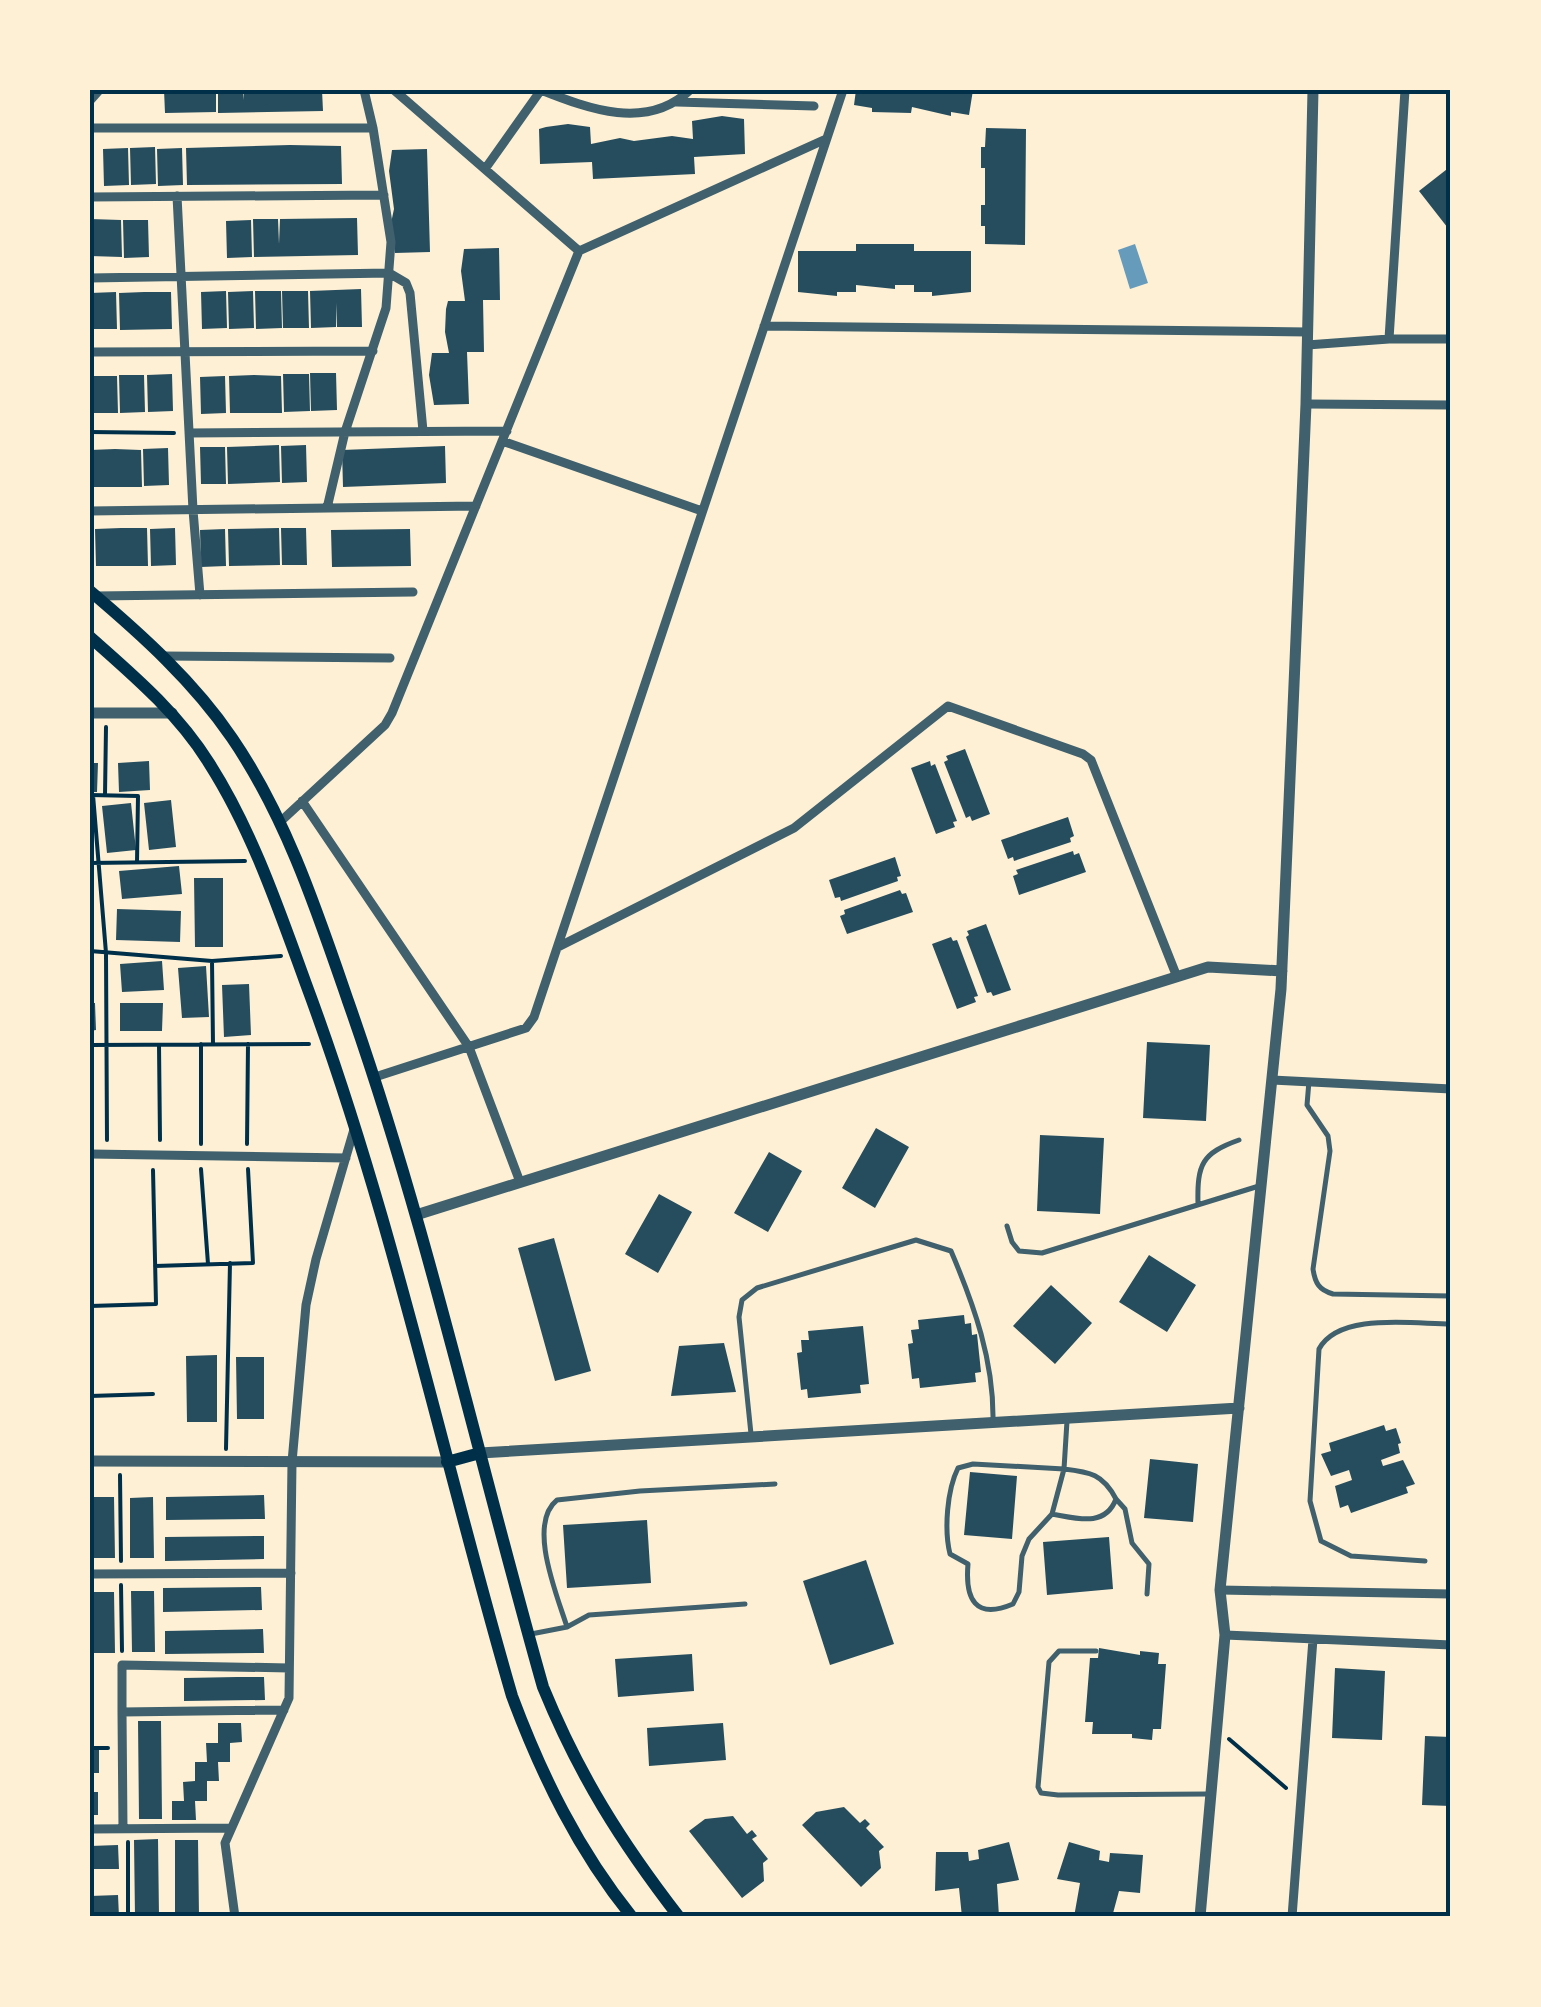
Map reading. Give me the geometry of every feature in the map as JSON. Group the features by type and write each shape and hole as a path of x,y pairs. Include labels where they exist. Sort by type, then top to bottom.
{"main road":[{"path":"93,594 206,701 232,737 280,822 375,1078 550,1704 593,1796 680,1917"},
{"path":"90,637 172,713 210,764 258,861 356,1124 501,1659 534,1756 565,1820 605,1884 632,1917"},
{"path":"448,1462 480,1453"}],"street":[{"path":"90,99 98,90"},
{"path":"327,508 345,432 386,308 391,242 364,90"},
{"path":"394,90 580,251"},
{"path":"485,169 541,90 598,110 622,113 653,112 678,102 690,90"},
{"path":"375,1078 526,1028 531,1023 843,90"},
{"path":"1200,1917 1226,1636 1220,1590 1282,971 1306,404 1312,90"},
{"path":"1389,339 1405,90"},
{"path":"678,102 814,106"},
{"path":"90,128 373,128"},
{"path":"280,822 389,720 580,251 826,139"},
{"path":"90,197 384,194"},
{"path":"177,196 192,510 200,595"},
{"path":"90,278 388,273 406,283 410,293 423,431"},
{"path":"764,326 1308,332"},
{"path":"1307,346 1389,339 1451,339"},
{"path":"90,352 373,351"},
{"path":"1306,404 1451,405"},
{"path":"189,433 423,431 504,436 702,512"},
{"path":"90,511 476,506"},
{"path":"93,594 413,592"},
{"path":"162,656 390,658"},
{"path":"558,946 794,828 948,706 1084,754 1090,760 1177,977"},
{"path":"90,712 172,713"},
{"path":"302,802 468,1047 520,1182"},
{"path":"416,1214 1213,966 1282,971"},
{"path":"1272,1080 1451,1088"},
{"path":"235,1917 225,1846 289,1698 292,1462 306,1306 356,1124"},
{"path":"91,1154 346,1158"},
{"path":"480,1453 1239,1408"},
{"path":"90,1462 448,1462"},
{"path":"90,1574 291,1573"},
{"path":"1220,1590 1451,1594"},
{"path":"1226,1636 1451,1645"},
{"path":"1292,1917 1313,1639"},
{"path":"125,1829 122,1666 290,1668"},
{"path":"122,1712 284,1710"},
{"path":"90,1829 231,1828"}],"lane":[{"path":"1309,1081 1307,1105 1328,1136 1330,1151 1313,1269 1315,1282 1322,1291 1333,1294 1451,1296"},
{"path":"1198,1204 1203,1162 1214,1149 1239,1140"},
{"path":"1007,1226 1020,1251 1042,1253 1262,1186"},
{"path":"752,1437 738,1318 742,1300 757,1288 916,1240 950,1250 985,1344 993,1422"},
{"path":"1425,1562 1351,1556 1321,1541 1310,1501 1319,1349 1326,1336 1360,1324 1451,1324"},
{"path":"1067,1418 1064,1469 1052,1514 1029,1539 1014,1604 986,1608 974,1605 969,1598 968,1564 950,1554 947,1542 953,1478 958,1468 973,1464 1064,1469 1095,1472 1125,1509 1132,1543 1149,1564 1146,1594"},
{"path":"566,1628 542,1527 548,1507 557,1500 775,1484"},
{"path":"1052,1514 1089,1520 1103,1517 1116,1499"},
{"path":"528,1635 566,1628 589,1615 745,1604"},
{"path":"1096,1652 1059,1651 1049,1662 1038,1788 1041,1792 1058,1796 1212,1794"}],"path":[{"path":"90,432 189,433"},
{"path":"105,796 106,713"},
{"path":"107,1154 106,952 92,795 138,796 137,862"},
{"path":"90,862 258,861"},
{"path":"90,951 212,960 296,955"},
{"path":"212,960 213,1044"},
{"path":"155,1266 253,1263 247,1156 248,1044"},
{"path":"90,1045 328,1044"},
{"path":"91,1154 91,1306 156,1304 159,1045"},
{"path":"226,1462 230,1264"},
{"path":"90,1396 153,1394"},
{"path":"1218,1729 1301,1801"},
{"path":"90,1748 122,1748"},
{"path":"125,1829 128,1917"}],"water":[{"path":"1135,244 1148,283 1130,289 1118,250"}],"building":[{"path":"164,90 216,90 216,112 165,113"},
{"path":"218,90 243,90 243,100 244,90 322,90 323,111 218,113"},
{"path":"856,90 973,90 969,115 951,112 951,116 912,107 911,113 872,112 872,108 854,105"},
{"path":"722,116 744,119 745,154 694,157 695,174 593,179 592,162 540,164 539,129 546,127 590,127 591,144 620,138 693,139 692,121"},
{"path":"986,128 1026,129 1025,245 985,244 985,226 981,226 985,168 981,168 981,147 985,147"},
{"path":"341,146 342,184 187,185 186,148"},
{"path":"155,147 156,184 131,185 130,148"},
{"path":"128,148 129,185 104,186 103,149"},
{"path":"182,148 183,185 158,186 157,149"},
{"path":"427,149 430,252 395,253 389,171 392,150"},
{"path":"1451,166 1451,232 1419,191"},
{"path":"357,218 358,255 254,257 253,219 278,219 279,244 280,219"},
{"path":"90,219 121,220 122,257 90,256"},
{"path":"123,220 148,220 149,257 124,258"},
{"path":"251,220 252,257 227,258 226,221"},
{"path":"856,244 914,244 914,251 971,251 971,292 932,296 932,292 914,292 914,285 895,285 895,289 856,285 856,292 837,292 837,296 798,292 798,251 856,251"},
{"path":"499,248 500,300 483,300 484,352 467,352 469,404 434,405 429,375 432,353 449,353 445,332 448,301 465,301 461,271 464,249"},
{"path":"361,289 362,327 337,327 336,303 336,327 311,328 310,291"},
{"path":"226,291 227,328 202,329 201,292"},
{"path":"253,291 254,328 229,329 228,292"},
{"path":"255,291 281,291 282,328 256,329"},
{"path":"282,291 308,291 309,328 283,328"},
{"path":"116,292 117,329 90,329 90,293"},
{"path":"171,292 172,329 120,330 119,293"},
{"path":"310,373 336,373 337,410 311,411"},
{"path":"172,374 173,411 148,412 147,375"},
{"path":"283,374 309,374 310,411 284,412"},
{"path":"119,375 144,375 145,412 120,413"},
{"path":"92,376 117,376 118,413 93,413"},
{"path":"225,376 226,413 201,414 200,377"},
{"path":"229,376 281,376 282,413 230,413"},
{"path":"279,445 280,482 228,484 227,447"},
{"path":"306,445 307,482 282,483 281,446"},
{"path":"445,446 446,483 343,487 342,450"},
{"path":"200,447 225,447 226,484 201,484"},
{"path":"168,448 169,485 144,486 143,449"},
{"path":"90,450 141,450 142,487 91,487"},
{"path":"147,528 148,566 96,566 95,529"},
{"path":"175,528 176,565 151,566 150,529"},
{"path":"279,528 280,565 229,566 228,529"},
{"path":"281,528 306,528 307,565 282,565"},
{"path":"225,529 226,566 201,567 200,530"},
{"path":"410,529 411,566 332,567 331,530"},
{"path":"965,749 990,814 972,821 970,816 966,818 944,762 948,760 946,756"},
{"path":"149,761 150,790 119,792 118,763"},
{"path":"930,761 931,766 935,764 957,821 953,822 955,827 936,834 911,768"},
{"path":"90,763 98,763 97,792 90,792"},
{"path":"171,800 176,847 149,850 144,803"},
{"path":"131,803 136,850 107,853 102,806"},
{"path":"1068,817 1074,836 1071,842 1014,861 1013,857 1008,859 1001,840"},
{"path":"1073,851 1074,855 1079,853 1086,872 1019,895 1013,876 1018,874 1016,870"},
{"path":"895,857 901,876 898,881 841,901 840,897 835,898 829,880"},
{"path":"179,866 182,894 122,899 119,871"},
{"path":"194,878 223,878 223,947 195,947"},
{"path":"900,890 906,893 913,912 847,934 840,916 845,914 844,910"},
{"path":"117,909 181,911 180,942 116,940"},
{"path":"986,924 1011,990 993,996 987,993 966,937 967,931"},
{"path":"951,937 957,940 978,996 974,997 976,1002 957,1009 932,944"},
{"path":"162,961 164,990 122,992 120,964"},
{"path":"206,966 209,1017 182,1018 178,968"},
{"path":"249,984 251,1035 224,1037 222,985"},
{"path":"90,1003 95,1003 96,1030 90,1031"},
{"path":"120,1003 163,1003 162,1031 120,1031"},
{"path":"1147,1042 1210,1045 1206,1121 1143,1118"},
{"path":"876,1128 909,1147 875,1208 842,1188"},
{"path":"1040,1135 1104,1138 1100,1214 1037,1211"},
{"path":"769,1152 802,1171 768,1232 734,1213"},
{"path":"659,1194 692,1212 658,1273 625,1254"},
{"path":"554,1238 591,1371 555,1381 518,1248"},
{"path":"1149,1255 1196,1285 1167,1332 1119,1302"},
{"path":"1051,1285 1092,1323 1055,1364 1013,1326"},
{"path":"964,1315 965,1324 971,1323 972,1335 977,1334 981,1372 975,1373 976,1382 920,1388 919,1378 912,1379 908,1344 913,1343 911,1330 919,1329 918,1320"},
{"path":"863,1326 869,1384 860,1385 861,1393 808,1398 807,1389 801,1390 797,1353 802,1352 801,1340 809,1340 808,1331"},
{"path":"724,1343 736,1392 671,1396 679,1346"},
{"path":"217,1355 217,1422 187,1422 186,1356"},
{"path":"236,1357 264,1357 264,1419 237,1419"},
{"path":"1384,1425 1386,1431 1396,1428 1401,1443 1400,1453 1381,1460 1383,1466 1403,1460 1415,1484 1406,1487 1408,1493 1351,1513 1348,1505 1340,1508 1335,1486 1352,1480 1349,1470 1331,1476 1321,1454 1331,1451 1329,1443"},
{"path":"1150,1459 1198,1464 1193,1522 1144,1518"},
{"path":"970,1472 1017,1476 1012,1539 964,1535"},
{"path":"264,1495 265,1519 166,1520 166,1497"},
{"path":"91,1497 114,1497 115,1558 92,1558"},
{"path":"153,1497 154,1558 130,1558 130,1498"},
{"path":"647,1520 651,1583 567,1588 563,1525"},
{"path":"264,1536 264,1559 165,1561 165,1537"},
{"path":"1109,1537 1113,1589 1047,1595 1043,1542"},
{"path":"866,1560 894,1644 830,1665 803,1581"},
{"path":"261,1587 262,1610 163,1612 163,1588"},
{"path":"131,1591 154,1591 155,1652 132,1652"},
{"path":"91,1592 114,1592 115,1653 91,1653"},
{"path":"263,1629 264,1653 165,1654 165,1631"},
{"path":"1099,1648 1140,1655 1140,1651 1159,1653 1158,1664 1166,1664 1161,1729 1153,1729 1152,1740 1132,1738 1132,1734 1092,1734 1093,1722 1085,1722 1090,1658 1098,1658"},
{"path":"692,1654 694,1691 618,1697 615,1659"},
{"path":"1335,1668 1385,1671 1382,1740 1332,1738"},
{"path":"264,1677 265,1700 184,1701 184,1678"},
{"path":"138,1721 161,1721 162,1819 139,1819"},
{"path":"218,1723 241,1723 242,1742 230,1743 230,1762 218,1762 219,1781 207,1781 207,1801 195,1801 196,1820 172,1820 172,1801 184,1801 183,1782 195,1781 195,1762 207,1762 206,1743 218,1743"},
{"path":"723,1723 726,1760 649,1766 647,1728"},
{"path":"1425,1736 1451,1737 1451,1806 1422,1805"},
{"path":"90,1750 99,1750 99,1773 90,1773"},
{"path":"90,1792 98,1792 98,1815 90,1815"},
{"path":"844,1807 860,1823 865,1819 870,1824 866,1828 884,1847 879,1851 881,1868 861,1887 802,1825 816,1812"},
{"path":"733,1816 747,1834 752,1830 757,1836 752,1839 768,1859 763,1863 764,1881 742,1898 689,1831 705,1819"},
{"path":"158,1839 159,1917 135,1917 134,1840"},
{"path":"175,1840 198,1840 199,1917 175,1917"},
{"path":"1009,1842 1019,1880 997,1884 999,1917 962,1917 959,1888 935,1891 936,1852 968,1852 969,1861 979,1859 978,1850"},
{"path":"1069,1842 1100,1851 1099,1860 1109,1862 1110,1853 1143,1855 1140,1893 1119,1891 1112,1917 1074,1917 1080,1883 1057,1879"},
{"path":"118,1845 119,1869 90,1869 90,1846"},
{"path":"118,1895 119,1917 90,1917 90,1896"}]}
